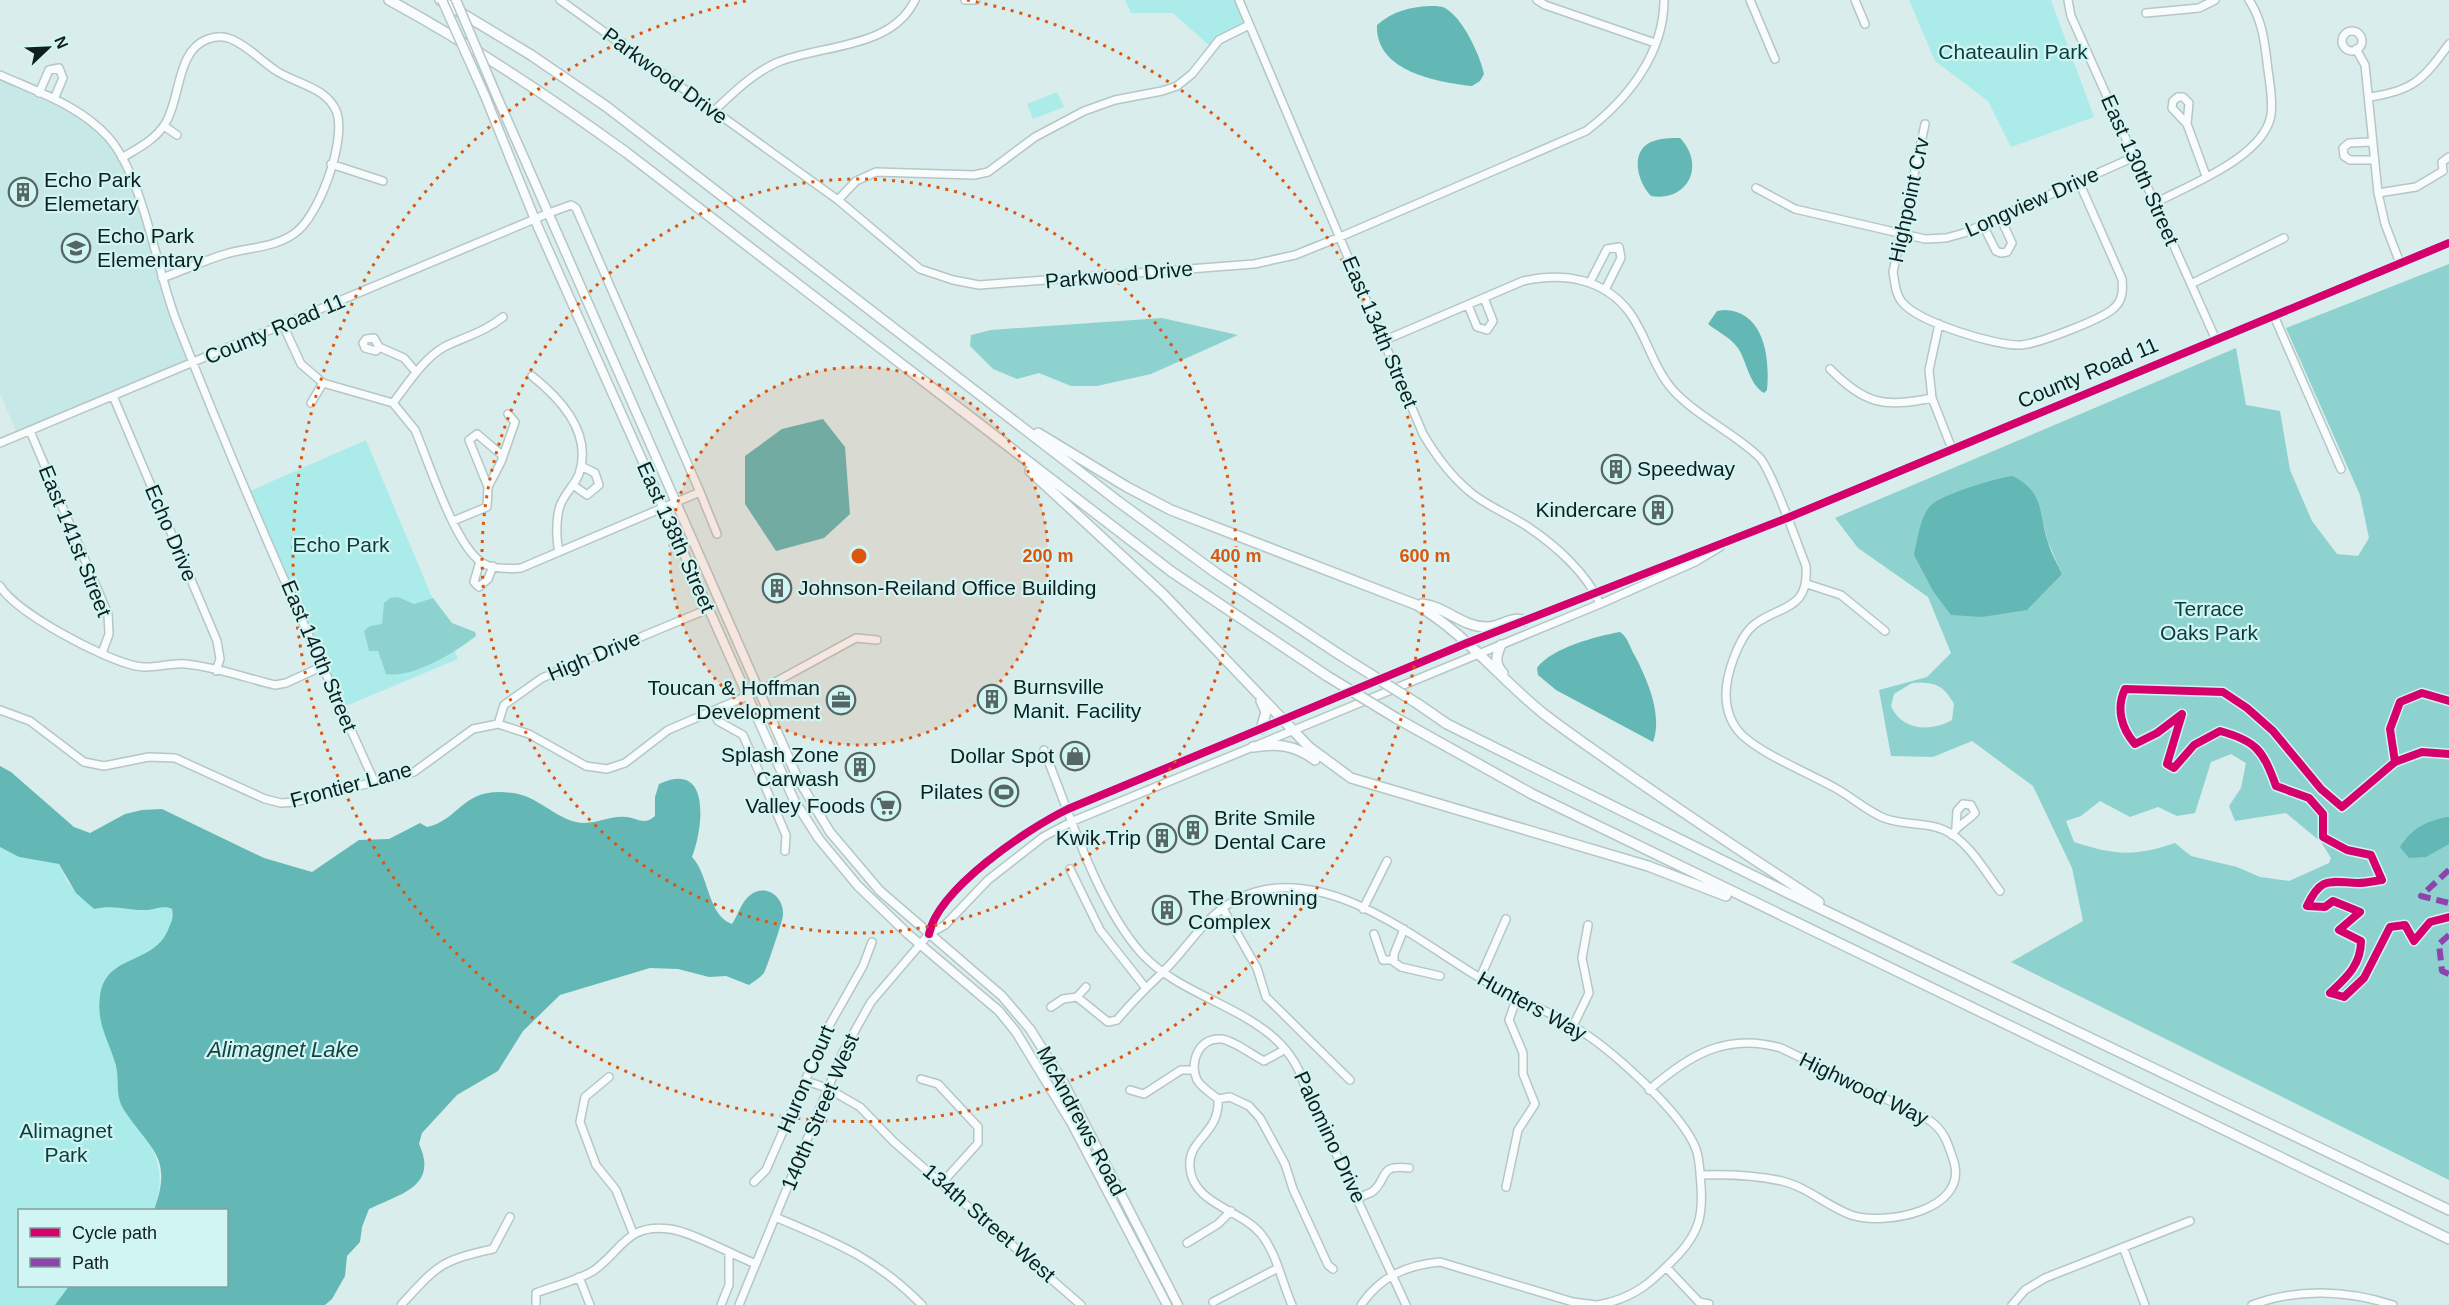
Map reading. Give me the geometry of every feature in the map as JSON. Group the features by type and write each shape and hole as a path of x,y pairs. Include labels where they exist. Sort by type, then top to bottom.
{"highway":[{"path":"389,0 445,30 544,93 627,153 1172,572 1327,676 1396,718 1532,794 2449,1239"},
{"path":"441,0 531,55 607,107 971,388 1216,573 1448,724 1847,920 2449,1210"},
{"path":"971,388 1070,454 1171,510 1417,605 1457,632 1501,677 1531,703 1691,819 1847,920"},
{"path":"991,435 1163,594 1309,747 1351,777"},
{"path":"1417,605 1425,603 1475,626 1498,626 1515,619 1524,621"},
{"path":"1501,645 1496,657 1497,666 1531,703"},
{"path":"1239,673 1266,712 1261,729"},
{"path":"1253,747 1271,744 1293,747 1335,773 1648,866 1776,914"}],"main road":[{"name":"East 138th Street","path":"441,0 485,96 534,219 794,800 819,839 858,886 920,944"},
{"name":"East 138th Street","path":"456,0 798,779 830,832 880,891 929,934"},
{"name":"McAndrews Road","path":"929,934 1002,996 1036,1038 1064,1083 1178,1305"},
{"name":"McAndrews Road","path":"920,944 999,1011 1030,1051 1077,1133 1167,1305"}],"street":[{"name":"Parkwood Drive","path":"560,0 838,200 920,269 953,280 979,285 1254,264 1295,255 1340,237 1586,131 1609,113 1629,92 1645,68 1655,43 1664,0"},
{"path":"714,111 744,82 775,64 801,54 869,38 888,30 902,19 915,0"},
{"path":"965,0 976,0"},
{"name":"East 134th Street","path":"1239,0 1423,434 1438,461 1470,492 1552,544 1595,593 1600,604"},
{"path":"1537,0 1545,5 1655,43"},
{"path":"1750,0 1775,59"},
{"path":"1855,0 1865,24"},
{"name":"East 130th Street","path":"2067,0 2071,16 2216,340"},
{"path":"2146,12 2199,8 2215,0"},
{"path":"2155,203 2252,149 2264,135 2271,117 2271,100 2263,32 2249,0"},
{"path":"838,200 855,181 876,172 974,175 988,172 1035,137 1084,111 1115,100 1177,86 1192,74 1219,40 1249,25"},
{"path":"122,158 149,141 164,126 173,109 191,51 207,39 227,38 240,43 277,72 317,91 330,102 337,114 339,140 315,210 293,235 272,245 225,254 162,278"},
{"path":"2369,97 2398,93 2421,78 2449,44"},
{"path":"2356,49 2365,65 2378,194 2385,224 2400,263"},
{"path":"39,93 49,70 59,68 63,78 54,99"},
{"name":"East 140th Street","path":"0,75 54,99 92,122 109,139 122,158 134,181 162,278 195,362 323,666 375,783"},
{"name":"Highpoint Crv","path":"1925,124 1893,272 1897,292 1903,303 1916,313 1939,324 1989,342 2021,345 2046,339 2115,308 2123,294 2122,279 2079,182"},
{"path":"2187,124 2205,176"},
{"path":"164,126 177,135"},
{"path":"2371,142 2349,142 2343,148 2344,156 2350,160 2373,160"},
{"name":"Longview Drive","path":"1756,188 1795,209 1925,239 1946,238 1983,225 2134,157"},
{"path":"2378,194 2416,187 2446,173 2442,162 2449,157"},
{"path":"331,164 383,181"},
{"name":"County Road 11","path":"0,443 572,205 576,208 700,492"},
{"path":"1983,225 1996,250 2001,254 2007,252 2012,243 2000,217"},
{"path":"2191,284 2284,238"},
{"name":"County Road 11","path":"1741,536 2449,243"},
{"path":"1590,282 1607,249 1619,246 1621,258 1605,290"},
{"path":"1383,340 1523,282 1544,276 1572,277 1590,282 1605,290 1630,314 1659,370 1673,391 1761,459 1806,566 1808,584 1796,604 1756,623 1739,642 1726,691 1727,707 1733,724 1751,742 1839,790 1882,817 1899,823 1933,825 1952,835 1965,845 2000,891"},
{"path":"1468,305 1477,327 1487,330 1493,321 1484,298"},
{"path":"2274,316 2341,469"},
{"path":"393,403 416,372 442,348 493,326 502,317"},
{"path":"1939,324 1929,370 1932,398 1952,449"},
{"path":"283,325 301,364 323,383 393,403 415,430 463,544 480,561 505,569 521,568 700,492 717,534"},
{"path":"379,347 404,358 416,372"},
{"path":"1830,369 1851,390 1875,401 1902,404 1932,398"},
{"path":"532,376 557,396 566,408 579,434 583,457 573,485 560,506 556,541 559,552"},
{"path":"311,403 323,383"},
{"name":"Echo Drive","path":"113,396 217,641 220,659 216,671"},
{"path":"453,520 487,507 488,487 503,456 515,422 508,414"},
{"name":"East 141st Street","path":"30,431 108,614 109,634 102,652"},
{"path":"488,487 469,440 477,434 503,456"},
{"path":"573,485 587,495 599,485 595,473 581,466"},
{"path":"929,934 934,916 990,858 1014,840 1068,809 1467,643 1741,536"},
{"path":"929,934 945,925 988,880 1014,857 1072,821 1600,604 1695,562 1741,536"},
{"path":"480,561 474,575 474,582 479,587 488,579 493,566"},
{"path":"1808,584 1841,594 1885,631"},
{"path":"0,586 5,595 26,613 102,652 137,667 185,664 275,685 286,683 323,666"},
{"name":"High Drive","path":"498,724 504,705 542,678 708,609"},
{"path":"498,724 529,734 586,766 607,769 625,763 668,730 759,691 856,638 877,640"},
{"name":"Frontier Lane","path":"0,710 30,721 84,762 104,766 149,757 175,758 265,799 281,803 375,783 414,772 473,729 498,724"},
{"path":"713,711 718,721 743,735 786,835 785,851"},
{"name":"Palomino Drive","path":"1044,750 1113,915 1135,946 1162,973 1195,993 1244,1016 1270,1035 1299,1067 1304,1084 1406,1305"},
{"path":"1952,835 1956,827"},
{"path":"1363,909 1387,861"},
{"path":"1070,869 1100,930 1145,987"},
{"name":"Hunters Way","path":"1077,997 1108,1022 1117,1020 1145,987 1162,973 1222,907 1256,891 1282,887 1311,889 1363,909 1404,929 1480,978 1573,1026 1602,1046 1649,1090 1687,1131 1697,1151 1702,1210 1699,1226 1691,1241 1637,1293 1617,1302 1597,1305 1573,1302 1440,1262 1424,1263 1393,1276 1374,1287 1361,1305"},
{"path":"1222,907 1257,968 1266,997 1350,1080"},
{"path":"1480,978 1506,919"},
{"path":"1573,1026 1589,993 1582,958 1588,925"},
{"path":"1393,960 1404,929"},
{"name":"140th Street West","path":"739,1305 843,1052 871,1002 929,934"},
{"path":"1374,934 1383,960 1393,960 1401,967 1440,976"},
{"name":"Huron Court","path":"754,1182 766,1170 833,1016 863,966 872,942"},
{"path":"1051,1007 1068,997 1077,997 1086,987"},
{"path":"1506,1187 1518,1130 1535,1104 1523,1074 1523,1053 1509,1020 1517,997"},
{"path":"1284,1050 1264,1061 1232,1043 1221,1039 1210,1041 1196,1054 1194,1070 1198,1082 1218,1099 1230,1097 1249,1106 1260,1118 1285,1164 1293,1189 1328,1265 1333,1269"},
{"name":"Highwood Way","path":"1649,1090 1673,1069 1714,1048 1737,1041 1759,1042 1781,1048 1929,1120 1946,1136 1956,1169 1954,1182 1940,1203 1930,1208 1868,1218 1851,1215 1783,1181 1730,1174 1700,1175"},
{"path":"1130,1090 1144,1094 1181,1070 1194,1070"},
{"path":"609,1077 585,1097 580,1122 596,1165 616,1190 633,1233"},
{"path":"921,1079 938,1084 978,1127 978,1143 942,1183"},
{"name":"134th Street West","path":"806,1081 827,1088 860,1107 892,1145 942,1183 1081,1305"},
{"path":"1218,1099 1217,1120 1197,1144 1190,1167 1194,1182 1206,1198 1231,1211 1261,1235 1292,1305"},
{"path":"1358,1198 1373,1191 1385,1171 1395,1167 1409,1168"},
{"path":"1187,1243 1218,1224 1231,1211"},
{"path":"401,1305 435,1269 448,1260 494,1249 510,1217"},
{"path":"775,1217 864,1257 894,1277 922,1305"},
{"path":"2012,1305 2025,1290 2045,1278 2190,1221"},
{"path":"536,1305 536,1293 593,1270 633,1233 653,1227 673,1229 756,1264"},
{"path":"2123,1247 2145,1305"},
{"path":"721,1305 729,1285 729,1252"},
{"path":"1666,1267 1699,1302 1709,1304"},
{"path":"1212,1302 1278,1269"},
{"path":"579,1277 590,1305"},
{"path":"2252,1305 2284,1296 2330,1292 2371,1298 2393,1305"}],"shaded area":[{"name":"Echo Park Elementary","path":"0,75 75,110 109,139 133,181 162,278 195,362 18,436 0,393"}],"green space":[{"path":"1125,0 1239,0 1249,25 1212,48 1173,13 1131,13"},
{"name":"Chateaulin Park","path":"1909,0 2051,0 2094,117 2011,147 1988,101 1935,61"},
{"path":"1057,92 1064,107 1033,119 1027,104"},
{"name":"Terrace Oaks Park","path":"2449,264 2449,1180 2011,962 2083,921 2072,868 2033,786 1972,741 1933,757 1891,756 1879,690 1927,677 1951,653 1928,597 1858,548 1835,518 2236,348 2246,405 2280,411 2290,470 2312,521 2337,554 2358,556 2369,538 2360,495 2286,328","holes":["1965,490 2043,523 2048,542 2062,574 2049,585 1946,497","1912,683 1926,683 1942,688 1954,704 1952,720 1935,726 1910,725 1902,720 1891,706 1894,694","2231,754 2246,763 2241,788 2229,806 2235,821 2286,813 2321,842 2331,858 2329,863 2289,881 2260,877 2237,867 2191,856 2175,843 2148,851 2124,853 2101,850 2074,842 2066,821 2081,816 2100,801 2130,817 2158,807 2177,816 2195,813 2211,762"]},
{"path":"1162,318 1238,335 1151,374 1097,386 1071,386 1039,373 1017,379 993,369 970,346 971,335 991,330"},
{"name":"Echo Park","path":"366,440 458,659 341,708 248,492"},
{"path":"398,597 414,604 433,598 452,623 475,632 476,636 433,663 408,672 386,674 378,651 369,651 364,631 370,626 382,624 384,603 390,598"},
{"name":"Alimagnet Park","path":"0,847 19,857 59,864 68,883 94,909 108,907 148,910 167,907 173,912 168,930 160,941 111,973 104,982 100,996 102,1023 116,1067 124,1107 147,1140 159,1168 159,1188 154,1209 18,1209 18,1287 68,1287 55,1305 0,1305"}],"water":[{"path":"1430,6 1443,7 1452,13 1470,38 1484,74 1480,81 1472,86 1442,81 1410,71 1386,53 1379,41 1377,25 1383,20 1402,11"},
{"path":"1666,138 1680,138 1688,148 1692,159 1689,179 1675,193 1651,196 1639,176 1640,153 1651,142"},
{"path":"1717,311 1738,312 1748,319 1762,339 1766,351 1768,378 1767,390 1764,393 1755,384 1735,344 1708,324"},
{"path":"823,419 845,447 850,514 824,538 776,551 745,504 745,456 782,429"},
{"path":"2013,476 2023,482 2035,495 2048,543 2062,574 2027,610 1982,617 1951,615 1933,591 1914,555 1924,516 1936,501 1982,483"},
{"path":"1620,632 1627,640 1649,686 1656,720 1653,742 1556,690 1538,675 1537,668 1553,654 1599,636"},
{"name":"Alimagnet Lake","path":"0,766 11,772 74,827 90,833 125,814 162,809 264,858 312,872 359,840 389,839 420,823 427,827 439,823 472,799 496,792 513,793 530,798 560,816 576,822 589,823 620,817 648,821 655,816 655,797 659,784 676,779 688,781 696,789 700,801 699,830 692,857 698,864 718,912 732,924 749,896 755,892 767,891 777,897 783,915 764,973 749,985 726,976 709,977 678,969 650,968 560,995 523,1031 498,1071 457,1095 422,1133 419,1144 424,1159 424,1170 420,1180 403,1193 369,1209 362,1227 360,1242 347,1256 345,1276 332,1299 325,1305 55,1305 68,1287 228,1287 228,1209 154,1209 161,1178 160,1166 157,1156 122,1107 116,1066 100,1015 100,996 104,982 120,966 161,941 171,922 172,909 164,907 141,910 108,907 94,909 76,893 59,864 19,857 0,847"},
{"path":"2449,817 2449,844 2426,857 2409,858 2400,847 2409,835 2425,824"}],"marked path":[{"path":"2449,870 2421,896 2449,903"},
{"path":"2449,935 2439,944 2442,971 2449,974"}],"cycle path":[{"path":"929,934 936,917 949,898 966,880 1008,845 1068,809 1467,643 1787,518 2449,243"},
{"path":"2449,754 2422,752 2395,762 2342,807 2321,789 2273,731 2247,708 2223,692 2125,689 2122,696 2121,718 2135,744 2157,733 2182,714 2167,764 2174,768 2194,745 2220,731 2243,739 2257,749 2262,756 2276,786 2309,798 2323,814 2323,837 2347,850 2371,855 2382,880 2361,883 2327,883 2317,890 2307,906 2325,907 2333,901 2360,912 2339,930 2361,941 2358,957 2347,976 2330,993 2344,997 2364,978 2390,927 2405,925 2414,941 2430,922 2449,917"},
{"path":"2395,762 2390,729 2400,702 2422,693 2449,701"}],"place":[{"name":"Echo Park Elemetary","path":"23,192"},
{"name":"Echo Park Elementary","path":"76,248"},
{"name":"Speedway","path":"1616,469"},
{"name":"Kindercare","path":"1658,510"},
{"name":"Johnson-Reiland Office Building","path":"777,588"},
{"name":"Burnsville Manit. Facility","path":"992,699"},
{"name":"Toucan & Hoffman Development","path":"841,700"},
{"name":"Dollar Spot","path":"1075,756"},
{"name":"Splash Zone Carwash","path":"860,767"},
{"name":"Pilates","path":"1004,792"},
{"name":"Valley Foods","path":"886,806"},
{"name":"Brite Smile Dental Care","path":"1193,830"},
{"name":"Kwik Trip","path":"1162,838"},
{"name":"The Browning Complex","path":"1167,910"}]}
